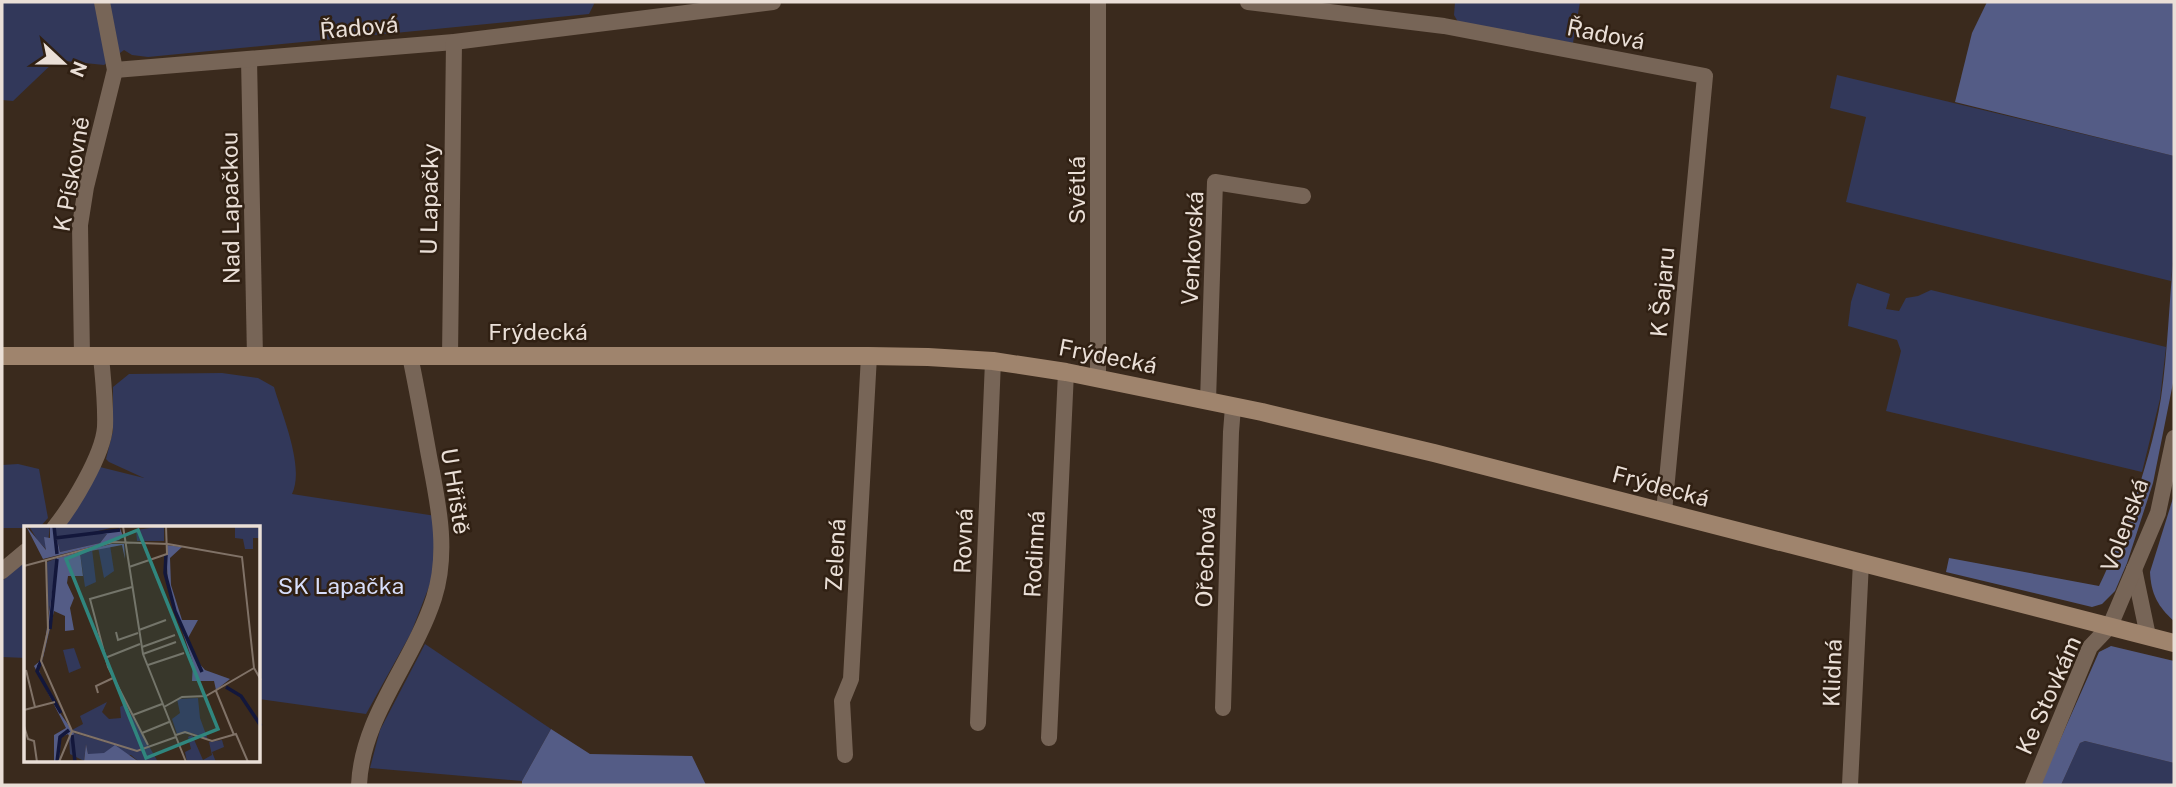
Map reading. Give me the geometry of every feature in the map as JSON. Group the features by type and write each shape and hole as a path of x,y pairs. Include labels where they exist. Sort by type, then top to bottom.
{"main road":[{"name":"Frýdecká","path":"2,356 869,356 993,361 1066,372 1394,442 2174,643"}],"street":[{"name":"K Pískovně","path":"82,356 80,225 86,187 115,70 102,2"},
{"name":"Řadová","path":"115,70 454,42 773,2"},
{"name":"Světlá","path":"1098,2 1098,379"},
{"name":"Řadová","path":"1248,2 1444,26 1705,76"},
{"name":"U Lapačky","path":"450,356 454,42"},
{"name":"Nad Lapačkou","path":"249,59 256,356"},
{"name":"K Šajaru","path":"1664,512 1705,76"},
{"name":"Venkovská","path":"1208,401 1215,182 1303,196"},
{"path":"55,526 93,466 103,441 105,427 102,356"},
{"name":"U Hřiště","path":"359,785 363,754 371,726 424,625 442,568 442,539 437,502 410,356"},
{"name":"Zelená","path":"845,755 842,701 851,679 869,356"},
{"name":"Rovná","path":"978,723 993,361"},
{"name":"Rodinná","path":"1049,738 1066,372"},
{"name":"Ořechová","path":"1223,708 1233,407"},
{"name":"Volenská","path":"2110,626 2158,513 2174,438"},
{"path":"2,571 24,553"},
{"name":"Klidná","path":"1850,785 1861,562"},
{"path":"2134,569 2148,636"},
{"name":"Ke Stovkám","path":"2033,785 2090,647 2110,626"}],"green space":[{"path":"2,2 594,4 589,14 148,57 132,55 124,50 104,65 56,60 13,101 2,100"},
{"path":"1455,2 1580,2 1573,43 1458,22 1454,15"},
{"path":"1837,75 2174,156 2174,253 2171,281 1846,202 1866,117 1830,108"},
{"path":"1857,283 1890,294 1886,309 1899,311 1906,298 1931,290 2166,347 2160,399 2142,472 1886,411 1901,351 1897,340 1848,326"},
{"name":"SK Lapačka","path":"222,373 258,378 274,387 287,426 296,470 292,494 436,516 432,579 411,633 366,714 261,699 261,526 64,526 100,467 144,478 106,459 113,431 113,387 129,374"},
{"path":"18,464 39,469 48,518 41,526 2,528 2,465"},
{"path":"24,562 24,658 2,657 2,581"},
{"path":"425,644 551,729 522,781 370,768 380,730"},
{"path":"2085,741 2174,763 2174,785 2061,785 2080,743"}],"shaded area":[{"path":"1987,2 2174,2 2174,156 1955,102 1972,33"},
{"path":"2174,253 2174,378 2153,483 2115,591 2102,604 2092,607 1946,572 1949,558 2099,586 2119,542 2136,494 2157,422"},
{"path":"2174,495 2174,621 2156,600 2150,572"},
{"path":"2111,646 2174,661 2174,763 2085,741 2080,743 2061,785 2040,785 2099,652"},
{"path":"551,729 590,754 692,756 706,785 522,785"}]}
